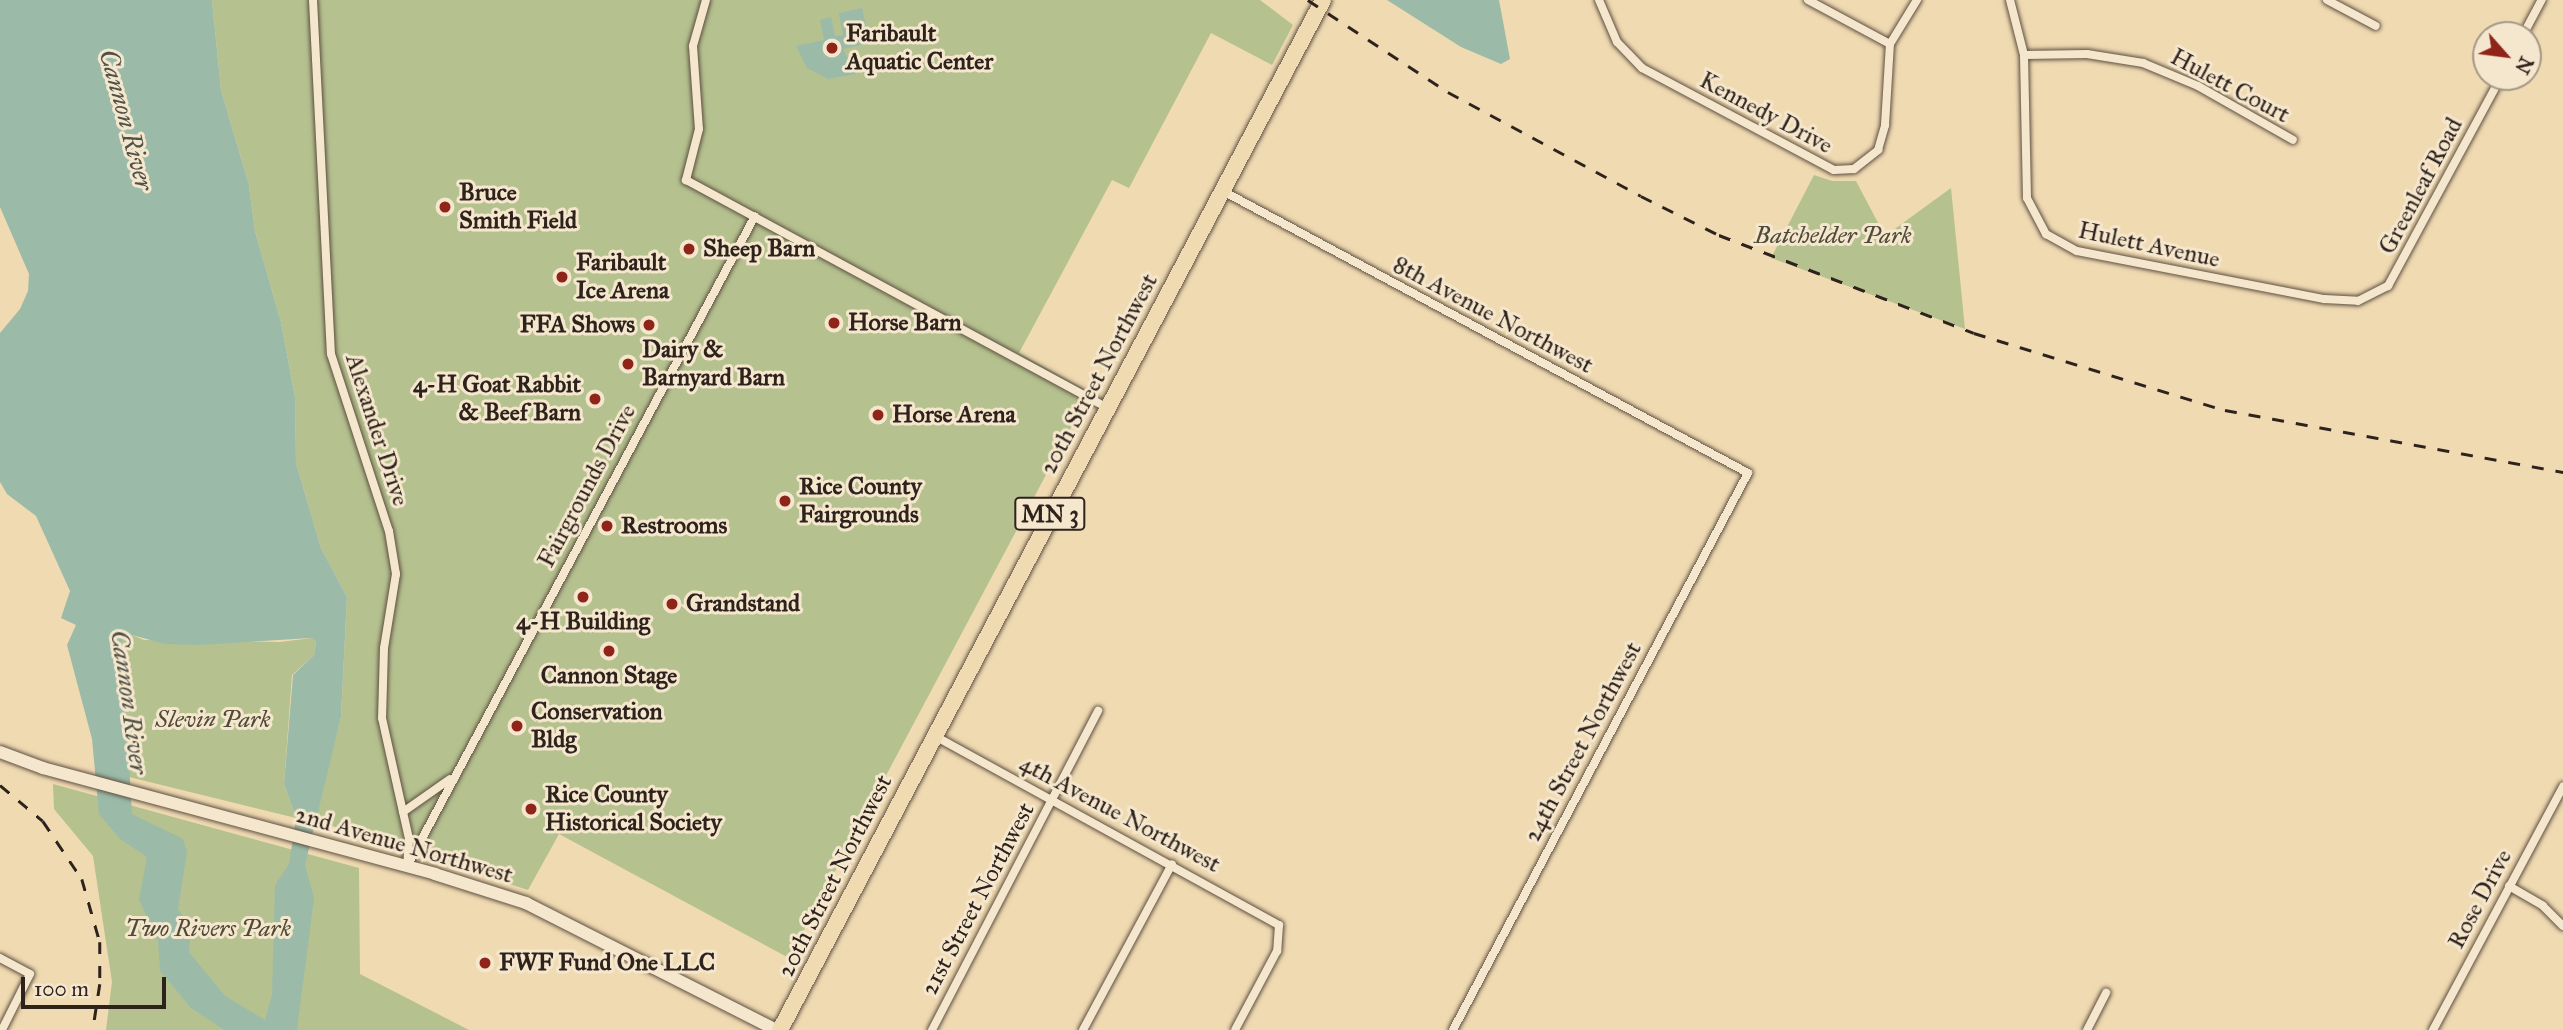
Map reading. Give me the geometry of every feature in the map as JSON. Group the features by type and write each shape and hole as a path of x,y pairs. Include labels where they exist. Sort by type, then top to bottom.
{"highway":[{"name":"20th Street Northwest","path":"778,1030 1323,0"}],"street":[{"name":"Alexander Drive","path":"313,0 331,354 392,545 396,581 384,648 382,719 403,812 407,867"},
{"path":"706,0 691,58 699,129 687,180 1106,407"},
{"name":"Kennedy Drive","path":"1599,0 1617,42 1642,68 1835,170 1854,169 1878,150 1885,125 1891,44 1917,0"},
{"path":"1808,0 1891,44"},
{"name":"Hulett Avenue","path":"2010,0 2024,55 2027,198 2039,226 2054,241 2077,251 2343,302 2379,294 2396,276"},
{"path":"2327,0 2375,26"},
{"path":"2531,21 2542,0"},
{"name":"Hulett Court","path":"2024,55 2087,54 2143,63 2198,86 2293,141"},
{"name":"Greenleaf Road","path":"2396,276 2494,91"},
{"name":"8th Avenue Northwest","path":"1221,190 1748,473"},
{"name":"Fairgrounds Drive","path":"407,867 454,774 755,216"},
{"name":"24th Street Northwest","path":"1453,1030 1748,473"},
{"name":"21st Street Northwest","path":"932,1030 1098,711"},
{"name":"4th Avenue Northwest","path":"933,735 1273,919 1281,933 1277,951 1235,1030"},
{"name":"2nd Avenue Northwest","path":"0,752 66,774 407,867 543,910 778,1030"},
{"name":"Fairgrounds Drive","path":"403,812 454,774"},
{"name":"Rose Drive","path":"2433,1030 2562,787"},
{"path":"1083,1030 1172,864"},
{"path":"2509,886 2543,906 2563,926"},
{"path":"0,958 30,974 2,1030"},
{"path":"2087,1030 2106,993"}],"green space":[{"path":"212,0 1260,0 1293,25 1272,65 1211,33 1129,188 1112,180 1019,353 1090,392 789,958 559,834 528,890 314,820 341,717 347,597 321,548 296,463 295,397 281,322 255,231 249,185 221,90"},
{"name":"Batchelder Park","path":"1814,175 1832,181 1856,181 1885,236 1951,188 1965,329 1771,258"},
{"name":"Slevin Park","path":"132,635 144,640 280,642 312,638 316,641 314,655 292,675 284,784 296,818 129,777 124,677 116,655 124,638"},
{"name":"Two Rivers Park","path":"53,784 359,868 360,974 469,1030 106,1030 112,982 93,856 54,809"}],"water":[{"name":"Cannon River","path":"0,0 212,0 221,90 249,185 255,231 281,322 295,397 296,463 321,548 347,597 341,717 305,865 314,898 297,1030 224,1030 191,1008 160,971 158,940 139,900 147,857 120,839 99,814 92,739 67,645 76,625 61,618 70,591 36,516 7,494 0,482 0,333 20,309 28,291 29,274 0,207","holes":["132,635 165,644 200,645 311,638 316,641 314,655 293,675 284,784 296,818 289,864 275,885 272,995 265,1020 225,996 189,952 191,927 178,909 187,852 183,839 132,814 124,677 116,655 124,638"]},
{"path":"1387,0 1499,0 1510,59 1501,64 1461,47"},
{"path":"862,8 870,43 843,49 856,74 828,79 807,68 796,46 824,40 820,20 831,17 835,36 843,35 839,13"}],"railway":[{"path":"1308,0 1448,92 1641,196 1719,235 1974,333 2225,410 2563,472"},
{"path":"0,785 43,821 82,879 100,942 100,984 93,1030"}],"place":[{"name":"Faribault Aquatic Center","path":"832,48"},
{"name":"Bruce Smith Field","path":"445,207"},
{"name":"Sheep Barn","path":"689,249"},
{"name":"Faribault Ice Arena","path":"562,277"},
{"name":"Horse Barn","path":"834,323"},
{"name":"FFA Shows","path":"649,325"},
{"name":"Dairy & Barnyard Barn","path":"628,364"},
{"name":"4-H Goat Rabbit & Beef Barn","path":"595,399"},
{"name":"Horse Arena","path":"878,415"},
{"name":"Rice County Fairgrounds","path":"785,501"},
{"name":"Restrooms","path":"607,526"},
{"name":"4-H Building","path":"583,597"},
{"name":"Grandstand","path":"672,604"},
{"name":"Cannon Stage","path":"609,651"},
{"name":"Conservation Bldg","path":"517,726"},
{"name":"Rice County Historical Society","path":"531,809"},
{"name":"FWF Fund One LLC","path":"485,963"}]}
